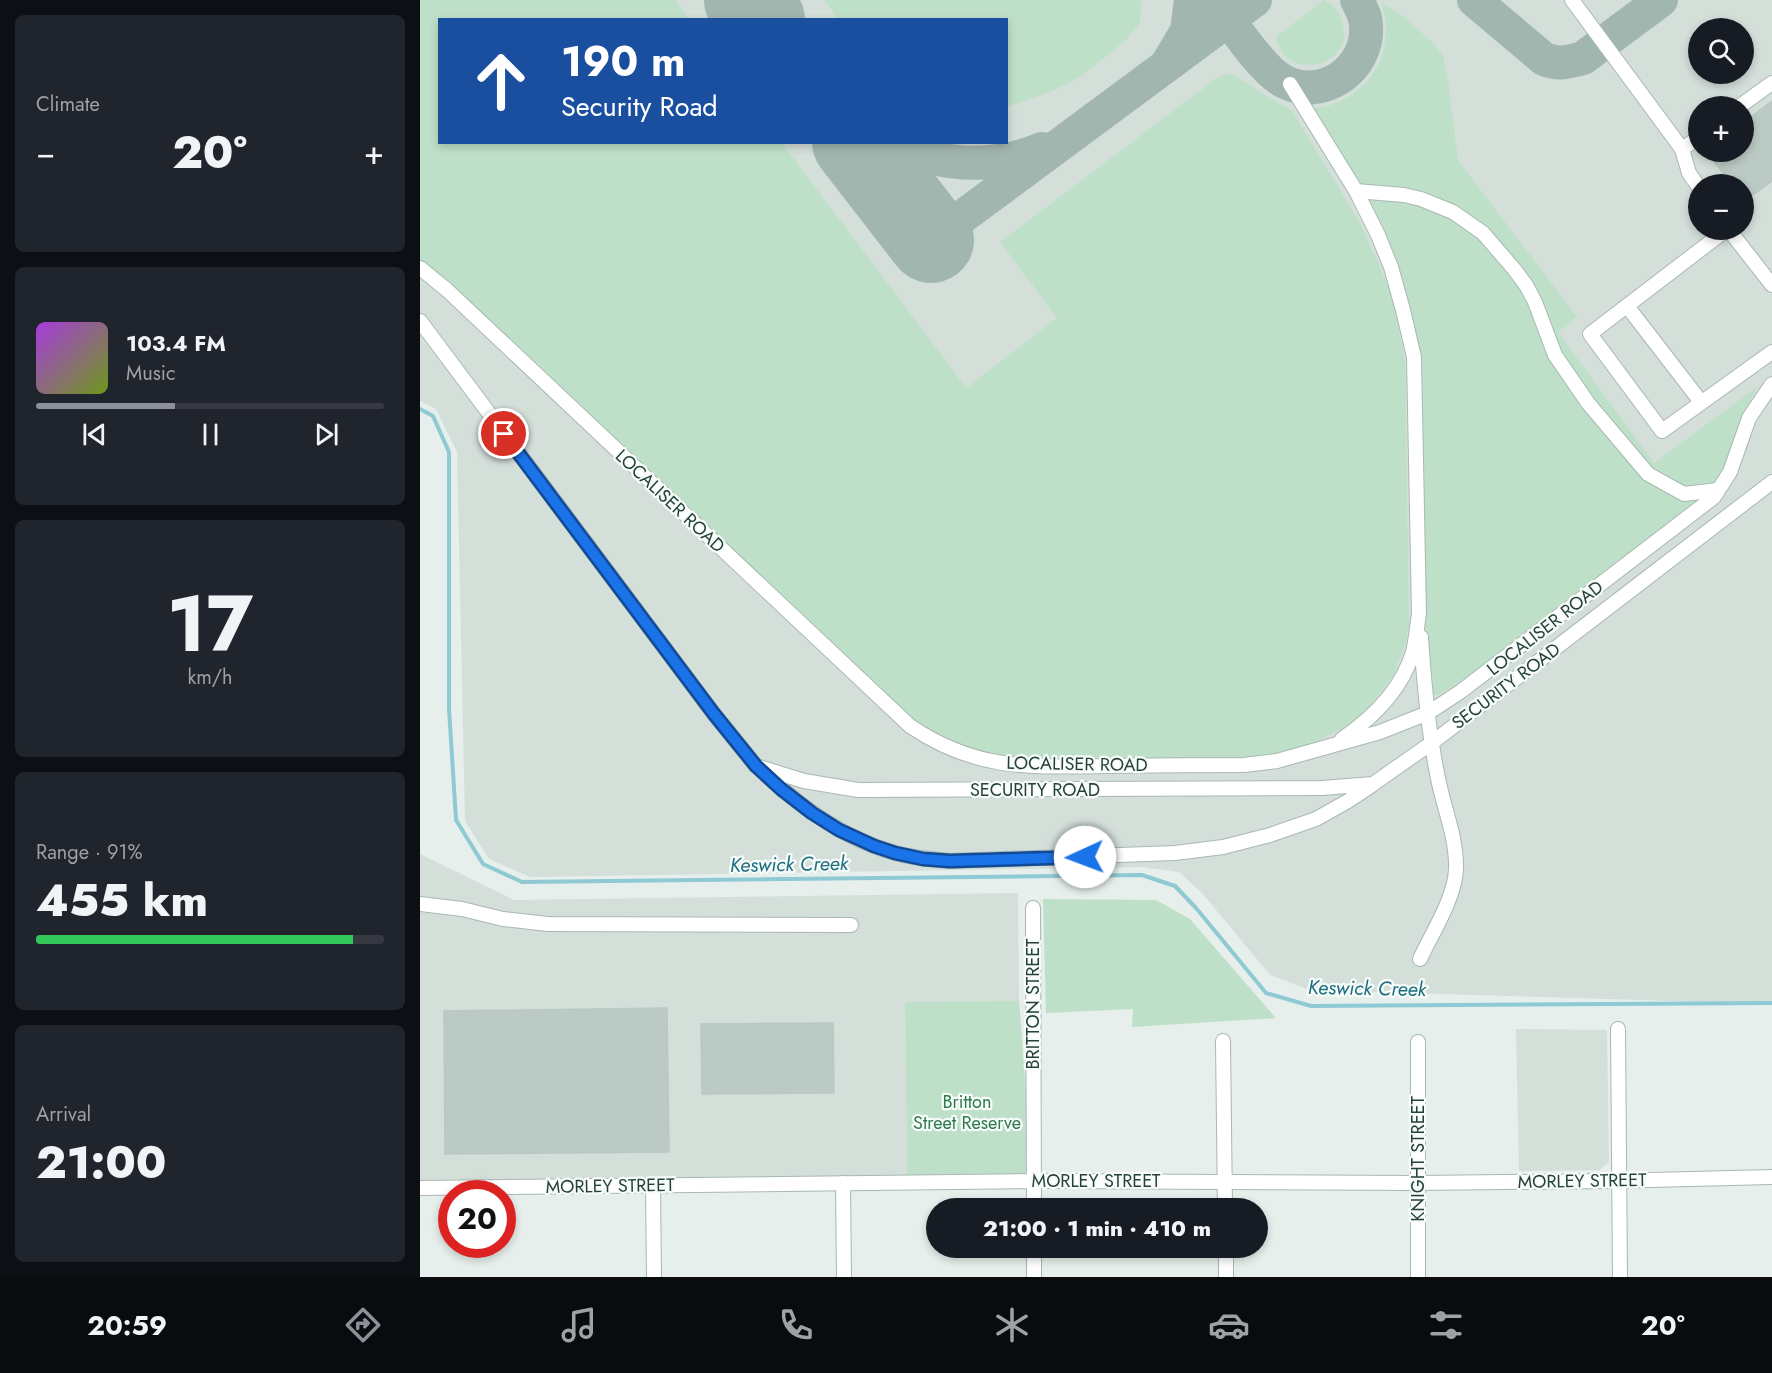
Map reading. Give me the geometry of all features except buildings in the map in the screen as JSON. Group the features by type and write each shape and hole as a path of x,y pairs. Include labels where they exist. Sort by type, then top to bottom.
{"street":[{"path":"1572,0 1682,149 1690,174"},
{"path":"1754,96 1772,83"},
{"path":"1290,84 1356,191 1378,234 1391,267 1414,357 1419,614 1428,713 1439,782 1454,847 1456,870 1445,907 1420,959"},
{"path":"1682,149 1688,145"},
{"path":"1356,191 1404,195 1421,199 1453,212 1483,233 1515,268 1526,285 1535,302 1555,355 1588,404 1647,474 1684,494 1718,490"},
{"path":"1714,240 1590,334 1662,431 1772,352"},
{"path":"1735,240 1772,285"},
{"name":"LOCALISER ROAD","path":"420,268 464,306 910,726 950,749 976,758 1005,764 1039,766 1244,765 1277,761 1380,732 1428,713 1479,678 1714,497 1730,472 1749,418 1772,384"},
{"path":"1627,306 1701,402"},
{"path":"420,321 714,714 756,766 812,813 839,830 895,853 923,859 950,861 1175,853 1223,847 1270,835 1316,819 1372,784"},
{"name":"SECURITY ROAD","path":"756,766 832,787 885,791 1322,788 1372,784 1433,742 1772,482"},
{"path":"1332,745 1373,716 1401,681 1414,649 1419,614"},
{"path":"420,904 462,909 503,919 548,924 851,925"},
{"name":"BRITTON STREET","path":"1033,908 1034,1198"},
{"path":"1618,1029 1620,1277"},
{"path":"1222,1041 1225,1198"},
{"name":"KNIGHT STREET","path":"1418,1042 1418,1277"},
{"name":"MORLEY STREET","path":"420,1188 1225,1181 1418,1183 1772,1177"},
{"path":"843,1183 844,1277"},
{"path":"653,1185 654,1277"},
{"path":"1034,1258 1034,1277"},
{"path":"1226,1258 1226,1277"}],"shaded area":[{"path":"420,0 1772,0 1772,1004 1310,990 1270,975 1202,893 1179,872 1141,867 530,877 489,859 465,821 457,452 436,409 420,401"},
{"path":"420,854 514,900 1018,893 1019,1001 905,1002 907,1183 516,1182 516,1180 420,1182"},
{"path":"1516,1029 1607,1030 1609,1162 1599,1170 1519,1171"}],"green space":[{"path":"420,0 675,0 688,18 438,18 438,144 783,144 966,388 1057,318 1000,242 1217,78 1232,74 1292,111 1360,223 1392,294 1405,360 1409,625 1405,645 1394,674 1374,701 1353,723 1309,745 1274,756 1232,760 1031,761 983,755 915,725 420,265"},
{"path":"824,0 1142,0 1140,23 1125,41 1080,77 1050,92 1008,107 1008,18 838,18"},
{"path":"1324,0 1335,9 1342,21 1344,37 1339,50 1330,59 1318,64 1305,65 1292,61 1282,52 1276,37"},
{"path":"1381,2 1406,18 1434,44 1443,56 1458,160 1577,317 1558,332 1654,463 1758,386 1739,422 1725,469 1709,491 1465,679 1438,695 1428,692 1417,359 1400,280 1307,108 1325,107 1343,100 1354,93 1372,75 1383,52 1385,39 1386,22"},
{"path":"1043,899 1156,900 1190,919 1276,1018 1132,1027 1133,1009 1046,1013"},
{"name":"Britton Street Reserve","path":"1019,1001 1033,1181 907,1183 905,1002"}],"waterway":[{"name":"Keswick Creek","path":"420,409 433,416 449,452 449,708 456,820 483,864 522,882 1142,875 1175,886 1266,993 1311,1006 1772,1003"}],"taxiway":[{"path":"1169,61 1187,31 1191,0"},
{"path":"1214,0 1256,56 1274,75 1298,86 1313,87 1340,78 1360,56 1365,42 1366,26 1357,0"},
{"path":"931,240 1255,0"},
{"path":"1474,0 1544,59 1559,62 1583,58 1661,0"},
{"path":"891,144 944,160 983,163 1022,156 1042,149"}],"runway":[{"path":"747,0 760,18"},
{"path":"857,144 931,240"}],"route":[{"path":"504,434 714,714 756,766 812,813 839,830 874,846 923,859 950,861 1085,857"}]}
